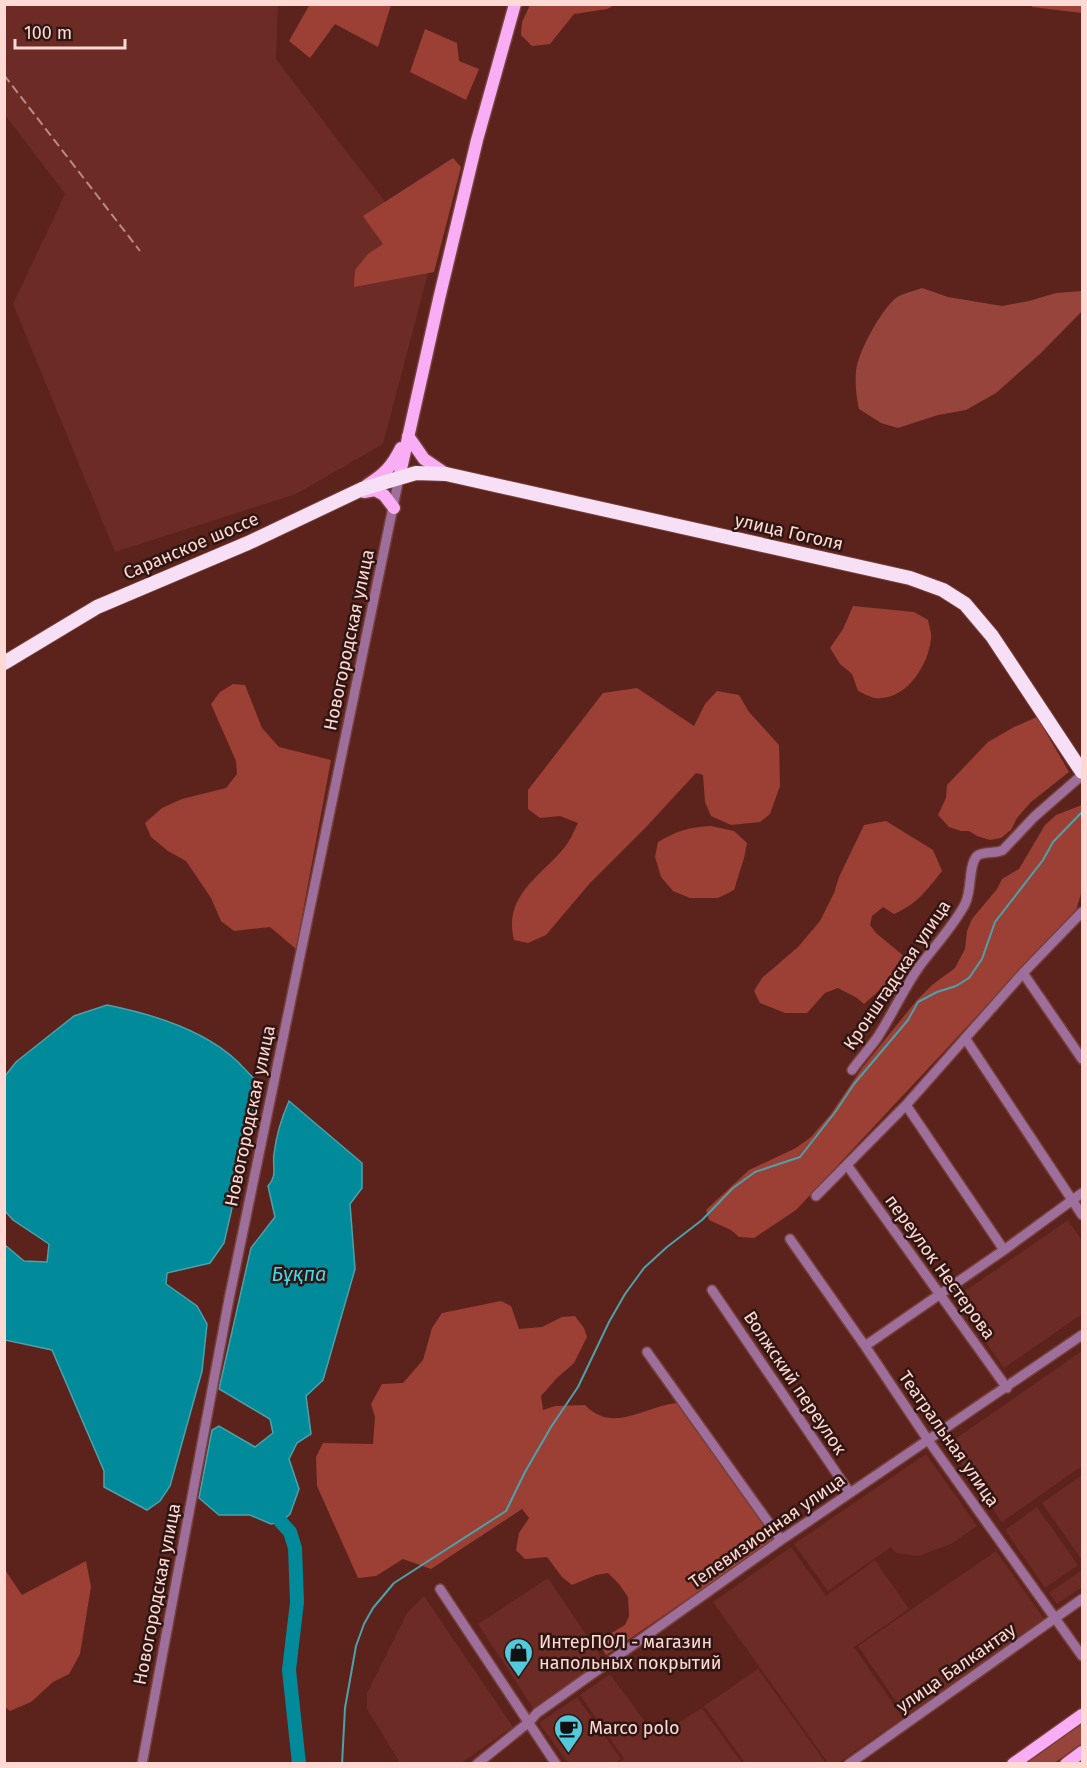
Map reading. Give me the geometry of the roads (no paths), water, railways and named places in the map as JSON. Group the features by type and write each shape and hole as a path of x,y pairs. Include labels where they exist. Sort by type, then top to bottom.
{"highway":[{"name":"улица Гоголя","path":"399,478 416,473 446,474 910,578 943,591 965,604 992,636 1083,774"},
{"name":"Саранское шоссе","path":"4,663 82,614 248,543 348,495 399,478"}],"main road":[{"path":"399,478 482,122 515,4"},
{"path":"408,436 416,451 446,474"},
{"path":"362,489 383,475 408,436"},
{"path":"348,495 375,490 384,495 394,508"},
{"path":"1013,1764 1083,1715"},
{"path":"1066,1764 1083,1752"}],"street":[{"name":"Новогородская улица","path":"142,1764 229,1299 399,478"},
{"name":"Кронштадская улица","path":"852,1070 878,1036 905,988 964,906 977,857 981,854 1004,850 1034,817 1083,774"},
{"path":"816,1196 906,1106 1023,973 1082,916"},
{"path":"1023,973 1083,1059"},
{"path":"965,1038 1083,1215"},
{"path":"906,1106 1004,1250"},
{"name":"переулок Нестерова","path":"847,1166 1007,1388"},
{"path":"865,1346 1083,1193"},
{"name":"Театральная улица","path":"790,1239 928,1440 1083,1656"},
{"name":"Волжский переулок","path":"712,1290 850,1493"},
{"name":"Телевизионная улица","path":"477,1764 537,1713 781,1540 1083,1335"},
{"path":"647,1352 781,1540"},
{"path":"440,1589 556,1764"},
{"name":"улица Балкантау","path":"849,1764 1083,1599"}],"water":[{"path":"107,1005 159,1018 209,1040 237,1061 260,1085 224,1243 210,1263 167,1273 166,1284 197,1306 207,1324 202,1371 170,1486 160,1501 147,1510 104,1487 104,1471 52,1350 5,1340 5,1245 24,1261 47,1262 49,1244 13,1220 5,1211 5,1076 16,1062 74,1016"},
{"name":"Бұқпа","path":"289,1101 362,1163 362,1188 350,1204 355,1269 323,1380 306,1396 311,1434 297,1443 289,1459 299,1489 290,1514 281,1522 271,1524 250,1515 219,1515 199,1498 212,1430 219,1426 255,1447 273,1433 270,1419 219,1389 251,1248 275,1217 268,1186 274,1174 274,1154 278,1134"}],"waterway":[{"path":"342,1764 345,1708 356,1646 373,1608 394,1583 506,1511 551,1427 578,1387 609,1322 625,1294 644,1268 702,1220 733,1188 755,1172 800,1157 854,1084 908,1020 918,1002 969,978 982,959 995,922 1043,860 1053,842 1082,812"},
{"name":"Бұқпа","path":"281,1522 290,1532 295,1548 297,1602 289,1670 299,1764"}],"railway":[{"path":"4,75 140,251"}],"place":[{"name":"ИнтерПОЛ - магазин напольных покрытий","path":"518,1678"},
{"name":"Marco polo","path":"568,1754"}]}
